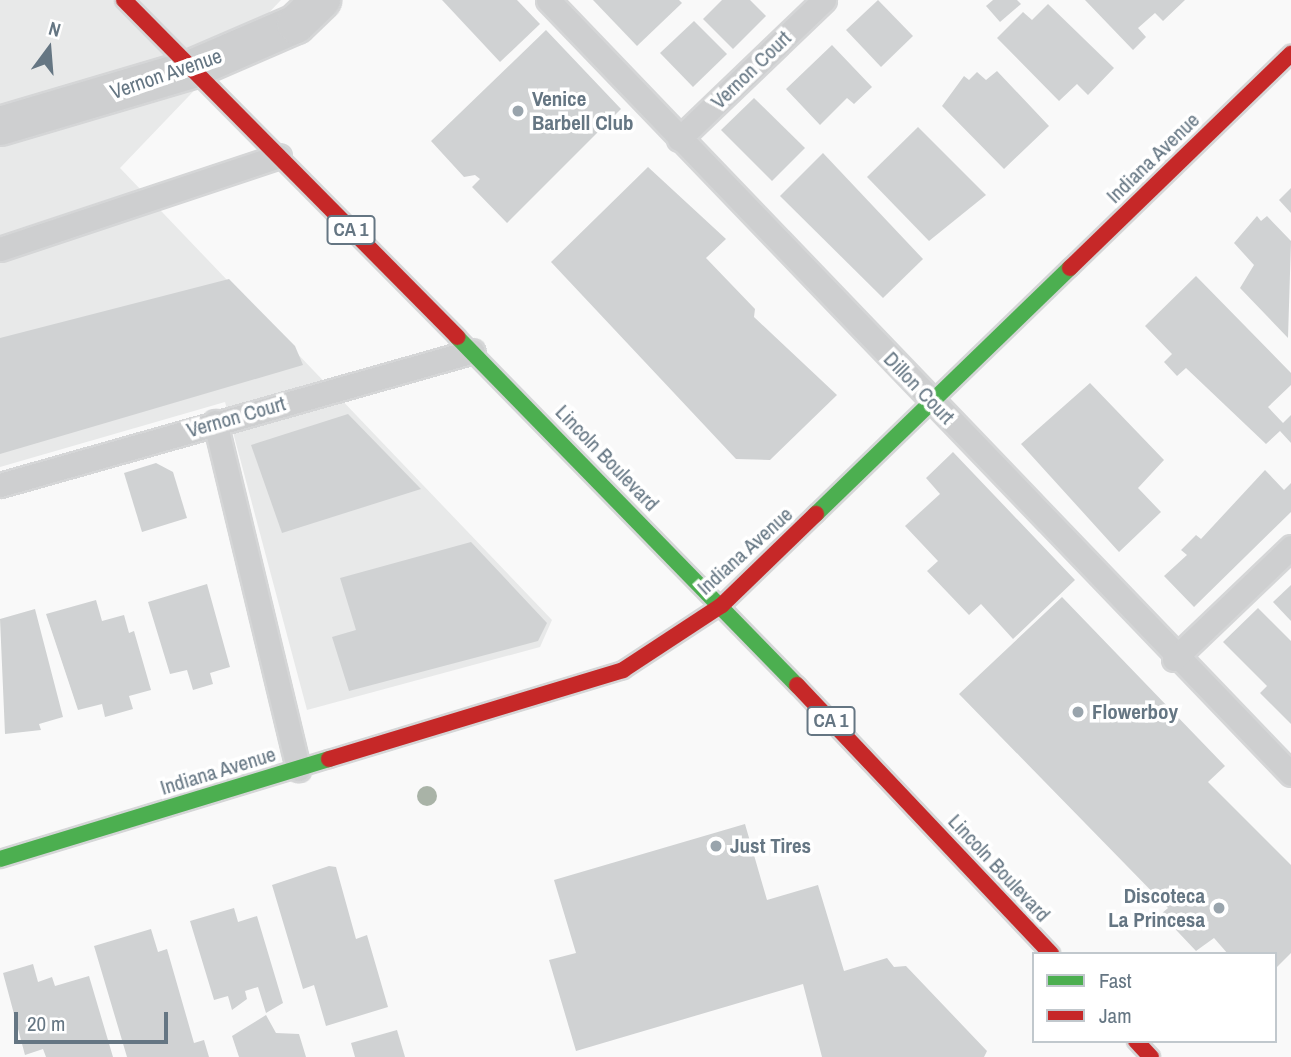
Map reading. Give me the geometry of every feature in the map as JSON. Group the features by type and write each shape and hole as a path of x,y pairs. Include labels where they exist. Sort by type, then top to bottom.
{"main road":[{"name":"Lincoln Boulevard","path":"124,0 722,604 1049,952"},
{"name":"Indiana Avenue","path":"0,859 623,670 722,604 1291,54"},
{"path":"1138,1043 1151,1057"}],"street":[{"name":"Vernon Avenue","path":"0,125 192,69 296,24 321,0"}],"lane":[{"name":"Dillon Court","path":"548,0 678,139 932,401 1174,659 1291,774"},
{"name":"Vernon Court","path":"678,139 824,0"},
{"path":"0,249 279,156"},
{"name":"Vernon Court","path":"0,485 472,351"},
{"path":"215,422 298,769"},
{"path":"1174,659 1291,547"}],"shaded area":[{"path":"0,0 281,0 120,168 552,620 540,647 307,710 225,402 0,467"}],"building":[{"path":"442,0 517,0 540,24 500,62"},
{"path":"593,0 679,0 682,3 637,46"},
{"path":"722,0 750,0 766,16 733,49 703,19"},
{"path":"878,0 913,36 881,67 846,30"},
{"path":"993,0 1017,0 1021,4 1000,22 986,6"},
{"path":"1085,0 1185,0 1163,21 1155,13 1138,28 1146,37 1133,50"},
{"path":"1048,4 1114,68 1088,95 1077,84 1059,101 997,38 1023,12 1032,20"},
{"path":"694,21 727,54 693,87 660,53"},
{"path":"546,30 621,109 507,223 472,187 480,179 475,175 464,177 431,141"},
{"path":"832,45 872,87 854,104 847,98 820,125 786,89"},
{"path":"997,71 1049,126 1004,169 942,106 964,76 969,80 977,72 986,80"},
{"path":"754,98 805,148 772,181 721,130"},
{"path":"918,127 986,195 929,241 867,177"},
{"path":"823,153 923,259 883,298 780,196"},
{"path":"648,167 726,239 706,258 755,309 754,317 837,395 770,460 736,459 551,262"},
{"path":"1291,188 1291,213 1279,200"},
{"path":"1257,216 1261,221 1267,216 1291,241 1288,338 1240,288 1254,265 1234,243"},
{"path":"1196,276 1291,373 1291,385 1268,407 1283,423 1291,415 1291,443 1280,431 1266,444 1186,368 1177,376 1164,362 1172,354 1145,326"},
{"path":"229,279 295,346 303,365 0,454 0,338"},
{"path":"1090,383 1164,460 1138,488 1161,512 1119,552 1021,444"},
{"path":"348,414 421,489 282,533 251,445"},
{"path":"953,452 1075,580 1013,639 981,604 969,615 927,571 938,561 905,526 940,494 926,478"},
{"path":"156,463 173,472 187,518 142,532 124,473"},
{"path":"1265,470 1284,490 1291,483 1291,512 1194,607 1164,576 1187,555 1181,550 1196,535 1201,539"},
{"path":"471,542 547,623 538,641 349,691 332,637 356,630 340,578"},
{"path":"207,584 230,667 210,673 213,684 193,690 187,670 170,674 148,602"},
{"path":"1291,585 1291,621 1273,602"},
{"path":"1062,597 1225,766 1208,782 1291,865 1291,953 1277,967 1277,952 1226,952 1214,938 1196,951 1161,914 1168,908 959,694"},
{"path":"96,600 102,621 124,615 129,633 134,631 151,690 129,696 133,709 105,717 102,704 78,710 46,614"},
{"path":"1258,608 1291,641 1291,724 1260,693 1267,686 1223,642"},
{"path":"35,609 63,717 39,724 41,730 5,734 0,619"},
{"path":"745,824 767,900 818,885 844,971 887,958 894,967 906,966 987,1051 984,1057 822,1057 803,984 576,1051 549,960 576,953 554,880"},
{"path":"329,866 336,867 356,939 367,935 388,1007 326,1026 314,985 303,989 272,885"},
{"path":"234,908 238,922 257,916 283,1003 266,1013 258,987 245,991 247,999 232,1010 228,996 214,1000 190,921"},
{"path":"151,929 158,952 167,949 194,1043 204,1040 209,1057 127,1057 94,946"},
{"path":"33,964 38,982 52,977 55,986 89,976 113,1057 46,1057 43,1049 25,1055 3,973"},
{"path":"266,1015 276,1033 299,1034 306,1057 239,1057 232,1036"},
{"path":"397,1030 405,1057 355,1057 351,1043"}],"traffic: fast":[{"path":"816,514 1070,268"},
{"path":"457,337 797,685"},
{"path":"0,859 329,759"}],"traffic: jam":[{"path":"124,0 457,337"},
{"path":"1070,268 1291,54"},
{"path":"329,759 623,670 722,605 816,514"},
{"path":"797,685 1049,952"},
{"path":"1138,1043 1151,1057"}],"place":[{"name":"Venice Barbell Club","path":"518,111"},
{"name":"Flowerboy","path":"1078,712"},
{"name":"Just Tires","path":"716,846"},
{"name":"Discoteca La Princesa","path":"1219,908"}]}
